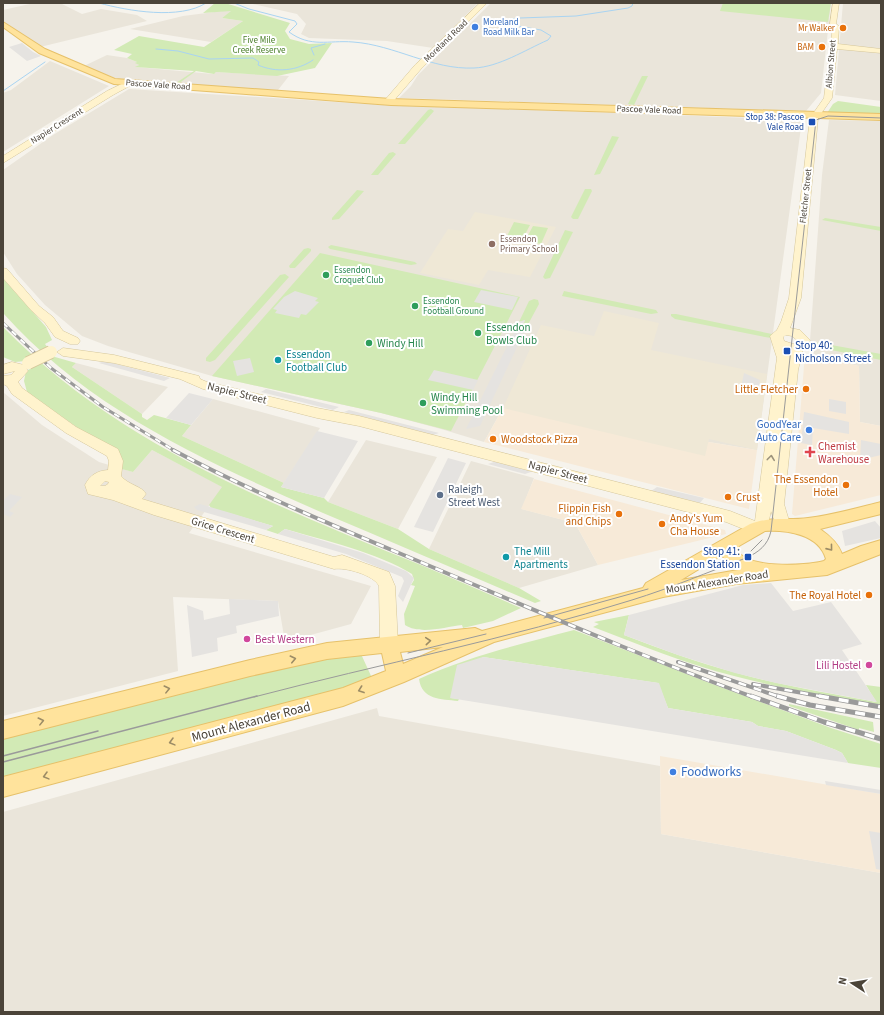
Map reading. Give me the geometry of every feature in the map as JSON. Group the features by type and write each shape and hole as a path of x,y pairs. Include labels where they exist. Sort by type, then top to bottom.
{"main road":[{"name":"Pascoe Vale Road","path":"3,24 42,51 98,75 120,82 384,101 881,117"},
{"path":"759,526 820,524 880,509"},
{"path":"789,525 822,540 831,548 835,560 832,565 826,568"},
{"name":"Mount Alexander Road","path":"640,595 759,526"},
{"path":"733,542 728,548 729,554 732,559 740,564 763,569 793,572 826,568 845,562 866,551 881,547"},
{"name":"Mount Alexander Road","path":"3,787 318,704 356,692 397,676 491,635 640,595 736,577 793,572"},
{"name":"Mount Alexander Road","path":"3,730 327,651 491,635"},
{"path":"389,644 397,676"}],"street":[{"name":"Moreland Road","path":"384,101 484,3"},
{"name":"Albion Street","path":"815,115 828,98 836,3"},
{"path":"833,46 881,52"},
{"name":"Napier Crescent","path":"110,93 120,82"},
{"name":"Napier Crescent","path":"3,160 110,93 131,83"},
{"name":"Fletcher Street","path":"789,525 777,504 792,370 799,342 795,298 815,115"},
{"path":"3,271 43,315 50,320 61,335 82,347"},
{"name":"Fletcher Street","path":"781,338 795,298"},
{"path":"43,315 57,351"},
{"path":"781,338 788,348 799,342"},
{"path":"759,526 783,360 781,338"},
{"path":"82,347 63,342 57,351 4,377 12,383 17,391 71,430 112,452 115,456 114,488 99,487 108,462 104,449"},
{"name":"Napier Street","path":"57,351 82,347 114,359 317,413 359,422 737,519 759,526"},
{"path":"3,361 23,368"},
{"path":"23,368 22,384 26,397"},
{"name":"Grice Crescent","path":"115,478 124,488 140,499"},
{"name":"Grice Crescent","path":"99,487 274,540 334,563 342,561 376,572 385,579 387,586 389,644"}],"shaded area":[{"path":"34,3 60,3 82,14 101,9 137,15 147,21 40,47 3,21 3,10"},
{"path":"248,3 478,3 433,48 387,41 309,38 301,34 306,24 297,14"},
{"path":"491,3 831,3 821,93 806,111 399,98 411,86 418,75"},
{"path":"843,3 881,3 881,101 835,95"},
{"path":"232,11 222,18 243,21 211,42 130,29 183,16"},
{"path":"22,43 33,52 41,56 27,61 9,47"},
{"path":"107,55 127,58 137,62 136,63 139,65 136,67 213,74 216,72 289,76 278,90 133,82 121,80 84,66"},
{"path":"50,61 109,86 3,152 3,93 11,90"},
{"path":"129,89 352,103 802,120 757,450 503,408 484,442 381,413 212,376 108,346 82,336 45,305 17,274 3,252 3,170 53,135"},
{"path":"829,120 881,121 881,426 860,422 859,366 809,355 822,175"},
{"name":"Essendon Primary School","path":"475,212 556,227 530,277 488,270 479,285 420,273 448,229 463,231"},
{"path":"481,290 518,297 512,310 474,302"},
{"path":"295,291 318,298 315,301 319,302 306,315 301,314 299,318 275,313 277,310 273,309 284,297"},
{"path":"604,311 659,323 651,350 767,374 757,450 709,439 705,456 503,408 541,325 594,336"},
{"path":"525,320 520,331 525,330 480,426 466,429 519,322"},
{"path":"805,354 859,366 860,422 881,426 881,495 795,516 792,514"},
{"path":"250,358 254,372 237,376 233,361"},
{"path":"105,361 170,378 164,381 99,363"},
{"path":"76,363 168,387 142,414 72,367"},
{"path":"434,370 478,380 473,390 428,380"},
{"path":"744,373 760,380 759,389 741,387"},
{"path":"266,389 339,407 333,410 261,392"},
{"path":"3,392 42,425 99,462 133,472 152,450 223,487 189,533 371,586 351,624 285,642 278,601 173,597 178,671 3,716"},
{"path":"189,393 213,399 191,425 166,418"},
{"path":"213,399 320,428 284,483 182,436"},
{"path":"829,399 846,402 846,414 829,411"},
{"path":"503,408 757,450 749,509 484,442"},
{"path":"349,410 439,433 433,435 344,412"},
{"path":"804,412 849,422 849,434 813,428 812,445 801,443"},
{"path":"317,431 358,441 324,498 281,487"},
{"path":"366,440 437,457 398,529 328,502"},
{"path":"861,440 881,444 881,455 860,460"},
{"name":"Raleigh Street West","path":"448,458 466,463 433,532 414,527"},
{"path":"471,461 534,478 522,509 575,523 598,565 519,588 429,549"},
{"path":"497,461 534,471 525,474 488,464"},
{"path":"534,479 725,530 726,534 598,565 575,523 521,509"},
{"path":"657,487 704,498 700,503 651,491"},
{"path":"10,494 22,497 9,511 14,513 10,517 3,514 3,501"},
{"path":"200,504 273,526 266,530 197,510 194,507"},
{"path":"875,521 881,528 881,538 845,546 842,531"},
{"path":"285,529 363,553 406,571 414,578 403,602 398,596 404,581 402,577 346,554 278,534"},
{"path":"771,583 793,611 831,602 862,644 842,650 877,702 776,683 735,673 678,655 624,635 629,615 743,585"},
{"path":"229,599 278,601 279,616 236,626 237,633 217,638 218,651 192,657 187,605 203,611 204,620 230,614"},
{"path":"483,657 659,683 668,708 752,722 758,726 786,731 842,753 848,763 450,698 457,665"},
{"path":"377,708 379,716 660,766 661,834 881,873 881,1012 3,1012 3,812"},
{"path":"660,756 881,794 881,873 661,834"},
{"path":"825,781 881,790 881,794 826,785"},
{"path":"869,831 881,833 881,870 876,869"}],"green space":[{"name":"Five Mile Creek Reserve","path":"215,3 225,3 290,23 285,31 290,39 309,44 332,43 315,68 277,76 216,72 214,74 196,71 178,84 176,83 194,71 135,67 139,65 135,63 137,62 127,58 132,54 114,50 139,36 204,47 243,21 222,18 231,11 203,13"},
{"path":"723,3 831,3 828,22 720,11"},
{"path":"642,76 648,76 634,105 628,104"},
{"path":"838,101 881,107 881,115 827,113 833,104"},
{"path":"431,109 434,111 405,144 398,144 428,110"},
{"path":"612,136 619,137 600,174 594,175"},
{"path":"393,152 396,154 378,175 371,175 389,153"},
{"path":"585,189 591,189 592,191 578,219 573,219 571,217"},
{"path":"357,190 364,191 339,219 332,220 332,218"},
{"path":"825,218 881,227 881,231 822,220"},
{"path":"514,222 530,225 522,240 506,238"},
{"path":"533,226 548,228 541,244 525,241"},
{"path":"565,230 573,232 550,278 545,279 543,277"},
{"path":"331,245 415,262 417,264 411,265 330,249 328,247"},
{"path":"304,249 311,249 311,251 295,268 290,268 289,266"},
{"name":"Windy Hill","path":"320,253 520,297 451,431 381,413 212,376"},
{"path":"285,274 289,277 215,360 210,362 206,361 206,358 280,275"},
{"path":"3,278 46,327 52,340 45,344 55,357 76,363 72,367 142,414 142,417 147,420 154,415 191,425 182,436 284,483 281,487 324,498 328,502 398,529 429,549 519,588 541,601 535,603 279,494 193,453 152,430 111,405 73,378 37,347 3,313"},
{"path":"564,291 656,310 658,313 651,314 562,296"},
{"path":"534,299 538,300 539,304 525,330 520,332 525,320 519,322 529,301"},
{"path":"671,314 772,334 771,338 765,337 675,319 671,316"},
{"path":"3,327 45,366 90,401 136,432 185,460 286,509 521,608 493,621 463,628 462,625 440,629 418,630 405,625 404,614 415,586 411,585 414,580 412,574 399,566 367,553 285,529 278,534 266,530 273,526 211,508 209,505 222,487 152,450 133,472 118,468 119,461 82,431 27,392 24,381 26,371 32,368 26,361 15,362 3,357"},
{"path":"809,341 881,354 881,360 811,346 808,344"},
{"path":"629,615 624,635 666,651 754,678 876,702 866,685 881,687 881,705 752,681 698,666 593,627 599,624 594,622"},
{"path":"574,630 707,682 831,728 881,744 881,768 848,763 842,753 786,731 758,726 752,722 668,708 658,683 483,657 451,698 459,699 458,701 439,699 428,695 421,686 419,679 457,664 495,651"},
{"path":"361,654 372,678 366,682 3,781 3,736 280,669 333,657"},
{"path":"789,704 873,722 874,732 859,728 859,730 789,706"}],"waterway":[{"path":"99,3 124,9 168,13 195,8 206,3"},
{"path":"234,3 249,9 295,21 297,24 289,32 305,40 312,42 353,42 369,44 458,68 474,68 493,65 548,40 551,36 541,30 506,24 502,22 504,20 576,16 628,8 632,6 633,3"},
{"path":"314,55 311,48 325,44"},
{"path":"156,49 178,51 209,59 253,58 259,62 258,65 265,68 279,70 300,67 313,60"},
{"path":"3,91 45,62"}],"tram line":[{"path":"254,697 491,639 585,614 675,585 746,558 762,548 768,540 771,531 816,120 828,116 881,118"},
{"path":"751,551 762,540"},
{"path":"544,618 648,589"},
{"path":"408,653 486,634"},
{"path":"3,762 257,696"},
{"path":"3,756 98,731"}],"railway":[{"path":"3,323 51,368 103,407 175,451"},
{"path":"173,450 207,468 345,531 601,638 753,697"},
{"path":"678,662 777,696"},
{"path":"753,684 825,697"},
{"path":"751,696 824,722 881,739"},
{"path":"777,696 810,705 881,717"},
{"path":"819,696 881,707"}],"place":[{"name":"Moreland Road Milk Bar","path":"475,27"},
{"name":"Mr Walker","path":"843,28"},
{"name":"BAM","path":"822,47"},
{"name":"Stop 38: Pascoe Vale Road","path":"812,122"},
{"name":"Essendon Primary School","path":"492,244"},
{"name":"Essendon Croquet Club","path":"326,275"},
{"name":"Essendon Football Ground","path":"415,306"},
{"name":"Essendon Bowls Club","path":"478,333"},
{"name":"Windy Hill","path":"369,343"},
{"name":"Stop 40: Nicholson Street","path":"787,351"},
{"name":"Essendon Football Club","path":"278,360"},
{"name":"Little Fletcher","path":"806,389"},
{"name":"Windy Hill Swimming Pool","path":"423,403"},
{"name":"GoodYear Auto Care","path":"809,430"},
{"name":"Woodstock Pizza","path":"493,439"},
{"name":"Chemist Warehouse","path":"810,452"},
{"name":"The Essendon Hotel","path":"846,485"},
{"name":"Raleigh Street West","path":"440,495"},
{"name":"Crust","path":"728,497"},
{"name":"Flippin Fish and Chips","path":"619,514"},
{"name":"Andy's Yum Cha House","path":"662,524"},
{"name":"The Mill Apartments","path":"506,557"},
{"name":"Stop 41: Essendon Station","path":"748,557"},
{"name":"The Royal Hotel","path":"869,595"},
{"name":"Best Western","path":"247,639"},
{"name":"Lili Hostel","path":"869,665"},
{"name":"Foodworks","path":"673,772"}]}
